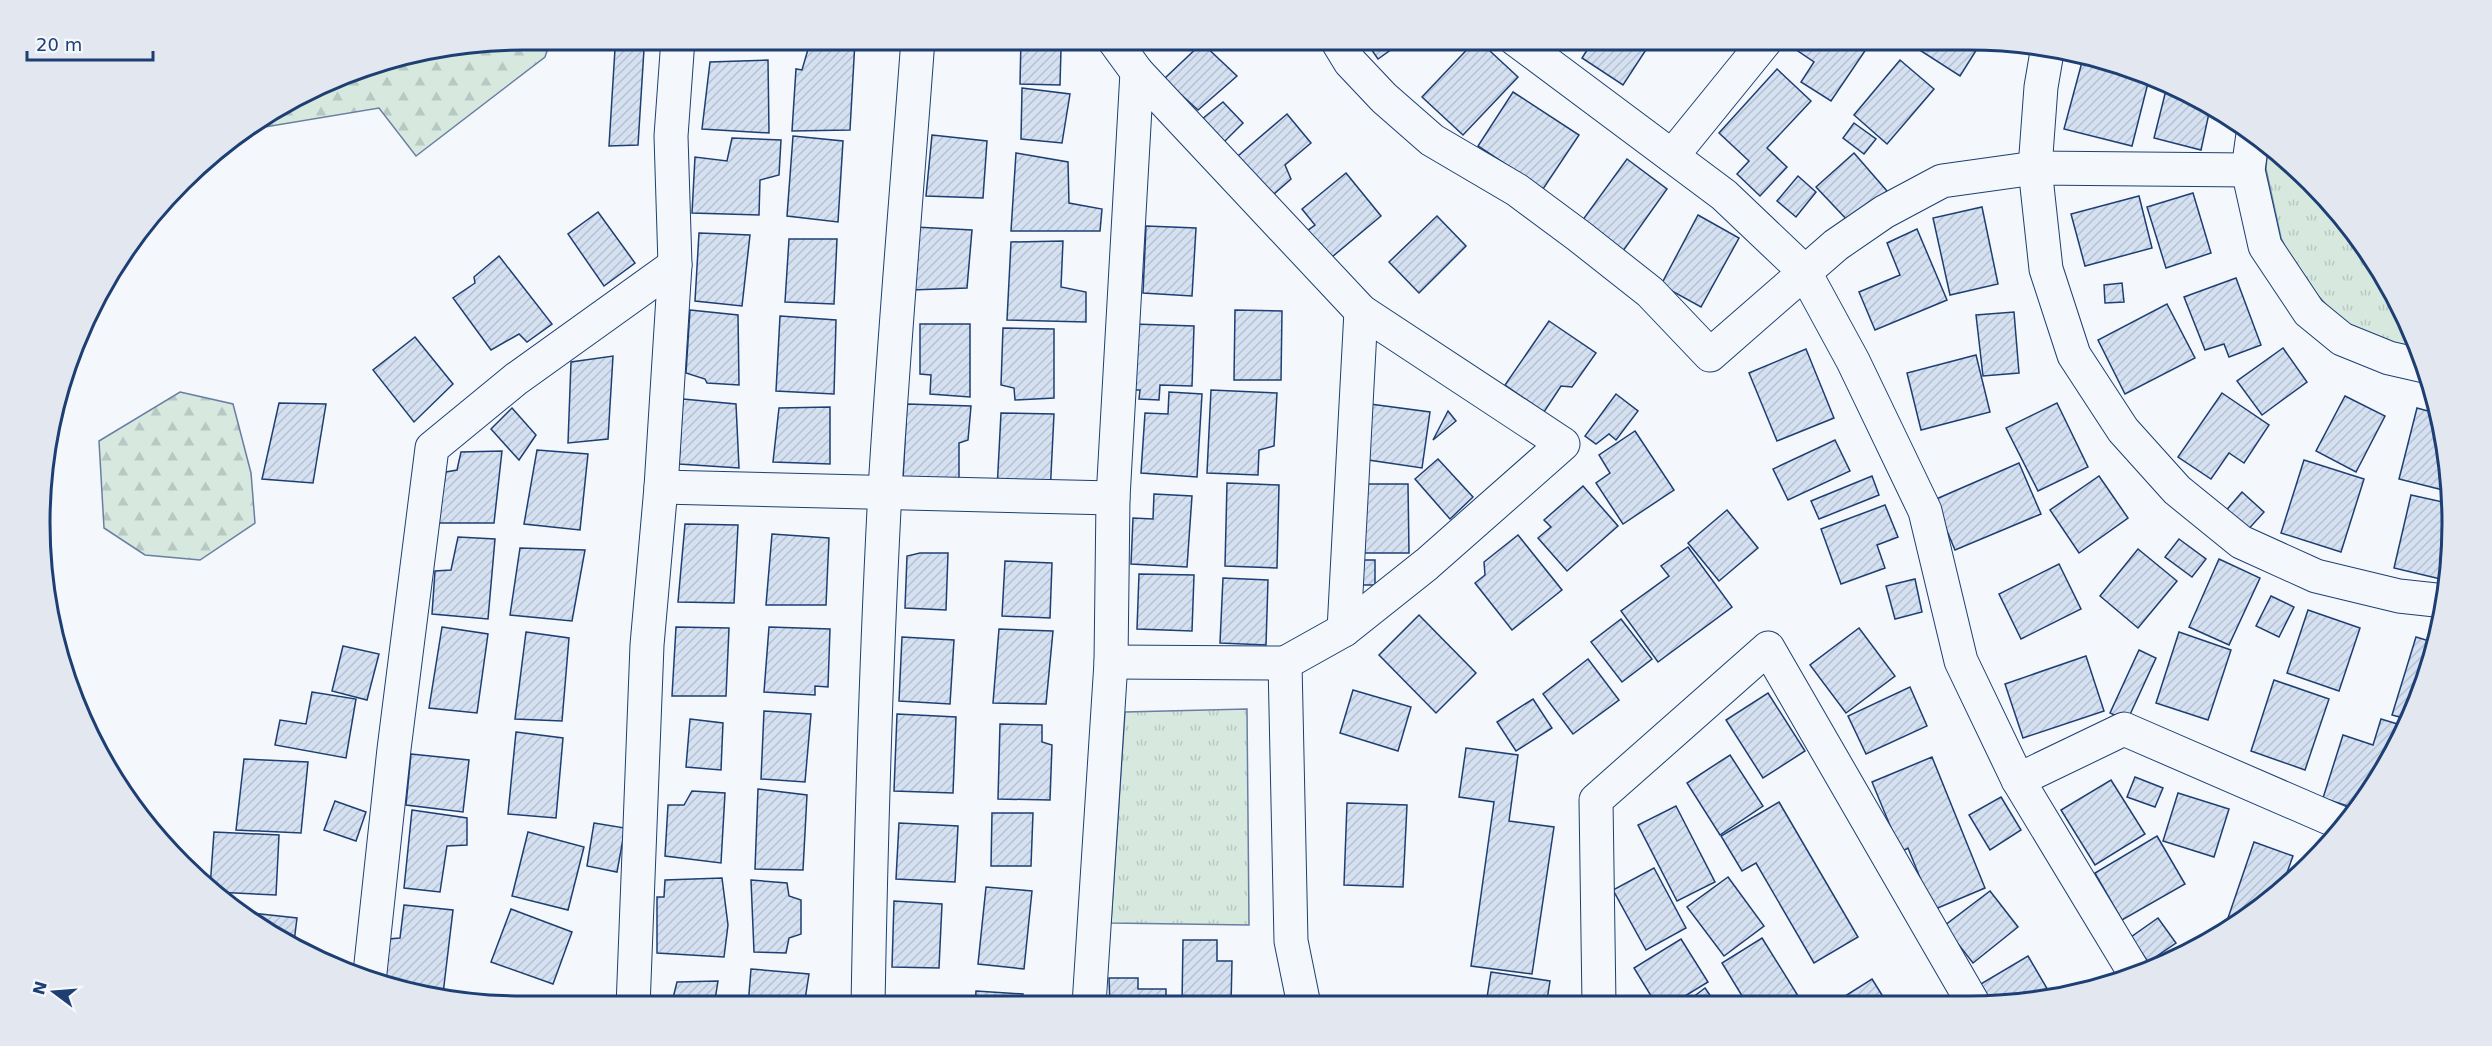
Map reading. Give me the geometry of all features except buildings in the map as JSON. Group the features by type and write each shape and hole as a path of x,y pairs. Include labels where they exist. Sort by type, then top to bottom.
{"street":[{"path":"633,996 647,645 661,487 675,265 671,136 677,50"},
{"path":"868,996 872,777 878,687 885,492 917,50"},
{"path":"1111,662 1285,663 1344,630 1427,564 1563,444 1361,311 1137,72 1121,50"},
{"path":"1343,50 1350,62 1384,98 1432,140 1517,190 1579,236 1650,292 1710,355 1804,271 1884,212 1942,181 2035,168 2248,170"},
{"path":"1530,50 1724,195 1804,271 1853,361 1925,511 1961,661 2018,780 2131,967"},
{"path":"1672,156 1758,50"},
{"path":"2046,57 2041,87 2035,168 2046,269 2074,354 2123,430 2177,490 2241,542 2316,576 2399,596 2436,600"},
{"path":"1090,996 1111,662 1113,498 1137,72"},
{"path":"2252,143 2248,170 2265,246 2309,312 2342,339 2389,358 2414,364"},
{"path":"370,971 394,749 432,448 516,379 675,265"},
{"path":"1344,630 1361,311"},
{"path":"661,487 1113,498"},
{"path":"1599,996 1596,800 1768,648 1969,996"},
{"path":"1285,663 1291,941 1302,996"},
{"path":"2018,780 2124,729 2337,821"}],"green space":[{"path":"547,50 545,57 416,156 379,108 263,127 314,98 400,66 461,54"},
{"path":"2267,155 2304,188 2345,235 2379,286 2409,350 2346,327 2297,272 2281,238 2266,169"},
{"path":"180,392 233,404 251,473 255,523 200,560 145,555 104,528 99,441"},
{"path":"1247,709 1249,925 1111,923 1125,712"}]}
